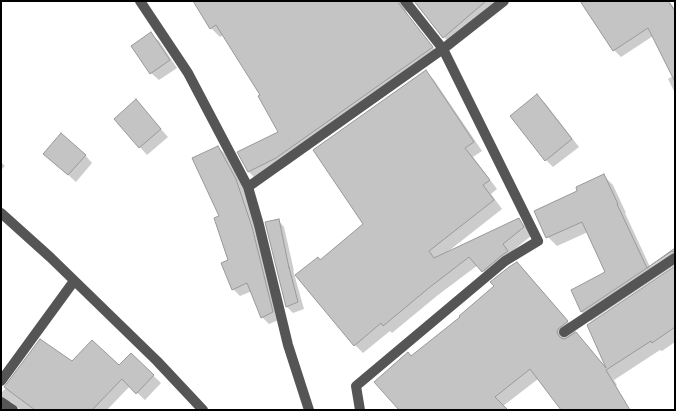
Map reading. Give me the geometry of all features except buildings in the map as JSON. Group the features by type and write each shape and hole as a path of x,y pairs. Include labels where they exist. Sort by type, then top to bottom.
{"street":[{"path":"140,1 188,73 248,187 288,345 309,410"},
{"path":"360,410 356,386 505,261 538,241 443,49 405,1"},
{"path":"248,187 443,49 504,1"},
{"path":"1,213 157,361 203,410"},
{"path":"564,332 675,258"},
{"path":"1,381 74,281"},
{"path":"1,402 13,410"}]}
